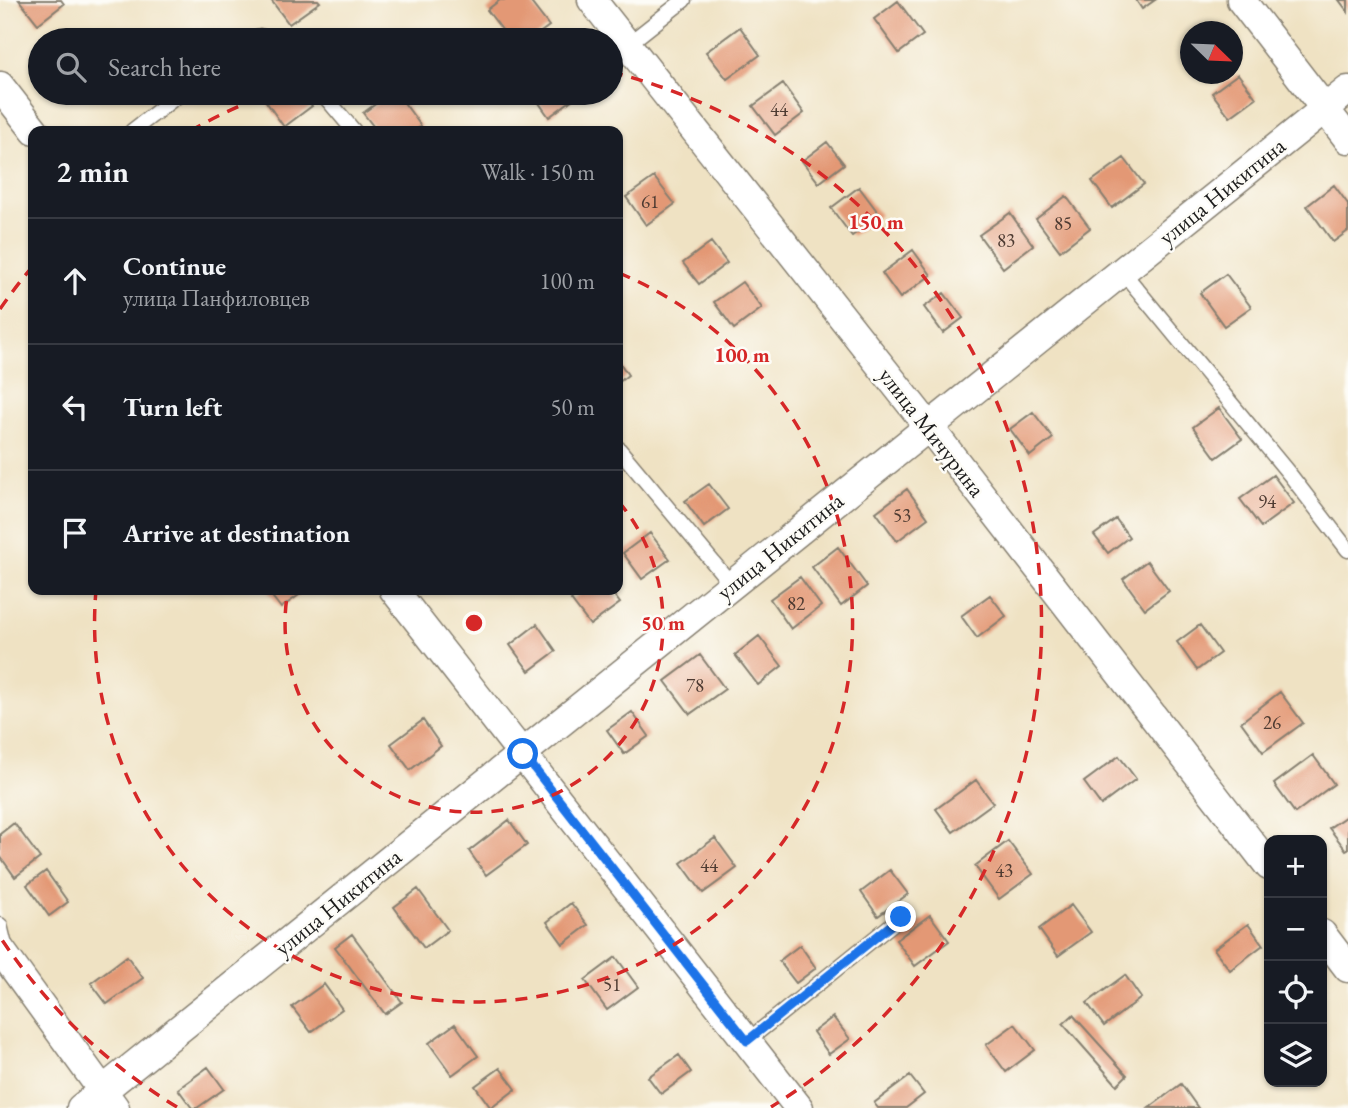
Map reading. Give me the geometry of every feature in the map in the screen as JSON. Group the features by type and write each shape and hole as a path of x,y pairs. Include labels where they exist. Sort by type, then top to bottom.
{"street":[{"name":"улица Мичурина","path":"592,0 614,28"},
{"path":"1241,0 1348,139"},
{"name":"улица Мичурина","path":"623,40 929,427 1264,860"},
{"path":"0,86 31,126"},
{"name":"улица Никитина","path":"99,1102 523,754 1348,90"},
{"path":"398,595 799,1108"},
{"path":"1327,941 1348,968"},
{"path":"4,954 99,1102"}],"lane":[{"path":"627,45 684,0"},
{"path":"138,126 166,105"},
{"path":"332,105 350,126"},
{"path":"1122,271 1291,476 1348,550"},
{"path":"623,454 732,585"},
{"path":"747,1041 901,917"},
{"path":"0,925 4,954"}],"building":[{"path":"19,0 61,0 64,4 38,24"},
{"path":"271,0 318,0 320,2 289,24"},
{"path":"500,0 529,0 549,26 501,28 487,10"},
{"path":"1136,0 1155,0 1142,9"},
{"path":"1339,0 1348,0 1348,12"},
{"path":"898,1 923,35 899,53 874,19"},
{"path":"740,27 760,55 727,79 706,52"},
{"path":"1243,81 1256,98 1230,117 1212,93 1224,84 1243,84"},
{"path":"783,84 804,113 775,135 753,106"},
{"path":"269,105 311,105 285,126"},
{"path":"374,105 406,105 421,126 373,126 363,113"},
{"path":"540,105 565,105 549,117"},
{"path":"827,142 844,164 819,183 802,161"},
{"path":"1124,158 1144,184 1112,208 1092,181"},
{"path":"654,177 675,204 646,225 626,197"},
{"path":"1334,185 1348,204 1348,231 1333,242 1307,206"},
{"path":"859,187 880,215 852,236 831,208"},
{"path":"1066,196 1090,228 1060,251 1036,219"},
{"path":"1010,213 1033,245 1003,268 979,235"},
{"path":"711,242 727,263 699,284 683,263"},
{"path":"913,250 931,275 900,298 882,273"},
{"path":"1226,274 1251,307 1224,326 1200,293"},
{"path":"742,282 762,308 734,329 714,302"},
{"path":"944,293 963,318 943,333 924,307"},
{"path":"1219,408 1242,439 1216,458 1193,427"},
{"path":"1033,412 1053,438 1030,456 1010,429"},
{"path":"1273,475 1294,503 1261,527 1240,499"},
{"path":"709,484 728,509 704,527 685,501"},
{"path":"907,489 928,518 897,541 876,512"},
{"path":"1116,519 1129,537 1108,553 1094,535"},
{"path":"650,533 670,559 642,579 623,553"},
{"path":"838,547 867,586 841,606 812,567"},
{"path":"1147,561 1169,591 1145,609 1123,579"},
{"path":"800,577 821,606 791,629 770,599"},
{"path":"271,595 299,595 281,608"},
{"path":"578,595 614,595 620,603 590,625 571,600"},
{"path":"990,595 1006,616 977,638 961,616"},
{"path":"537,624 556,651 529,671 510,645"},
{"path":"1200,625 1220,653 1197,670 1177,642"},
{"path":"759,636 782,666 758,685 735,655"},
{"path":"700,655 725,689 690,714 665,681"},
{"path":"1280,692 1303,723 1263,752 1241,722"},
{"path":"632,712 649,736 624,754 607,730"},
{"path":"423,720 441,746 410,770 391,744"},
{"path":"1313,755 1334,784 1295,813 1274,784"},
{"path":"1119,756 1136,779 1101,805 1084,782"},
{"path":"976,780 993,803 953,832 936,809"},
{"path":"1348,815 1348,849 1346,850 1329,828"},
{"path":"509,820 527,845 486,875 469,851"},
{"path":"14,823 40,858 15,877 0,856 0,834"},
{"path":"715,838 737,868 703,893 681,863"},
{"path":"1008,841 1033,874 999,899 975,866"},
{"path":"890,870 908,894 878,916 861,892"},
{"path":"46,871 68,902 49,916 27,885"},
{"path":"418,889 448,930 424,948 394,907"},
{"path":"571,903 588,925 563,944 547,922"},
{"path":"1071,905 1091,932 1058,956 1039,929"},
{"path":"930,915 949,941 915,966 896,940"},
{"path":"1248,924 1263,945 1230,970 1214,949"},
{"path":"352,934 402,1002 385,1014 335,947"},
{"path":"800,945 816,968 796,983 779,961"},
{"path":"127,956 143,978 107,1004 91,983"},
{"path":"616,957 638,987 607,1010 585,980"},
{"path":"1125,975 1141,998 1104,1026 1087,1003"},
{"path":"324,984 342,1009 311,1032 292,1007"},
{"path":"1073,1015 1127,1075 1117,1085 1063,1024"},
{"path":"833,1017 850,1039 829,1054 813,1032"},
{"path":"455,1024 478,1056 452,1075 429,1043"},
{"path":"1015,1024 1035,1050 1006,1072 986,1045"},
{"path":"679,1055 691,1072 661,1094 648,1077"},
{"path":"208,1067 224,1089 197,1108 192,1108 178,1089"},
{"path":"500,1068 516,1089 491,1108 475,1086"},
{"path":"910,1076 924,1094 906,1108 878,1108 874,1103"},
{"path":"1181,1084 1198,1108 1149,1108"}],"route":[{"path":"523,754 747,1041 901,917"}]}
